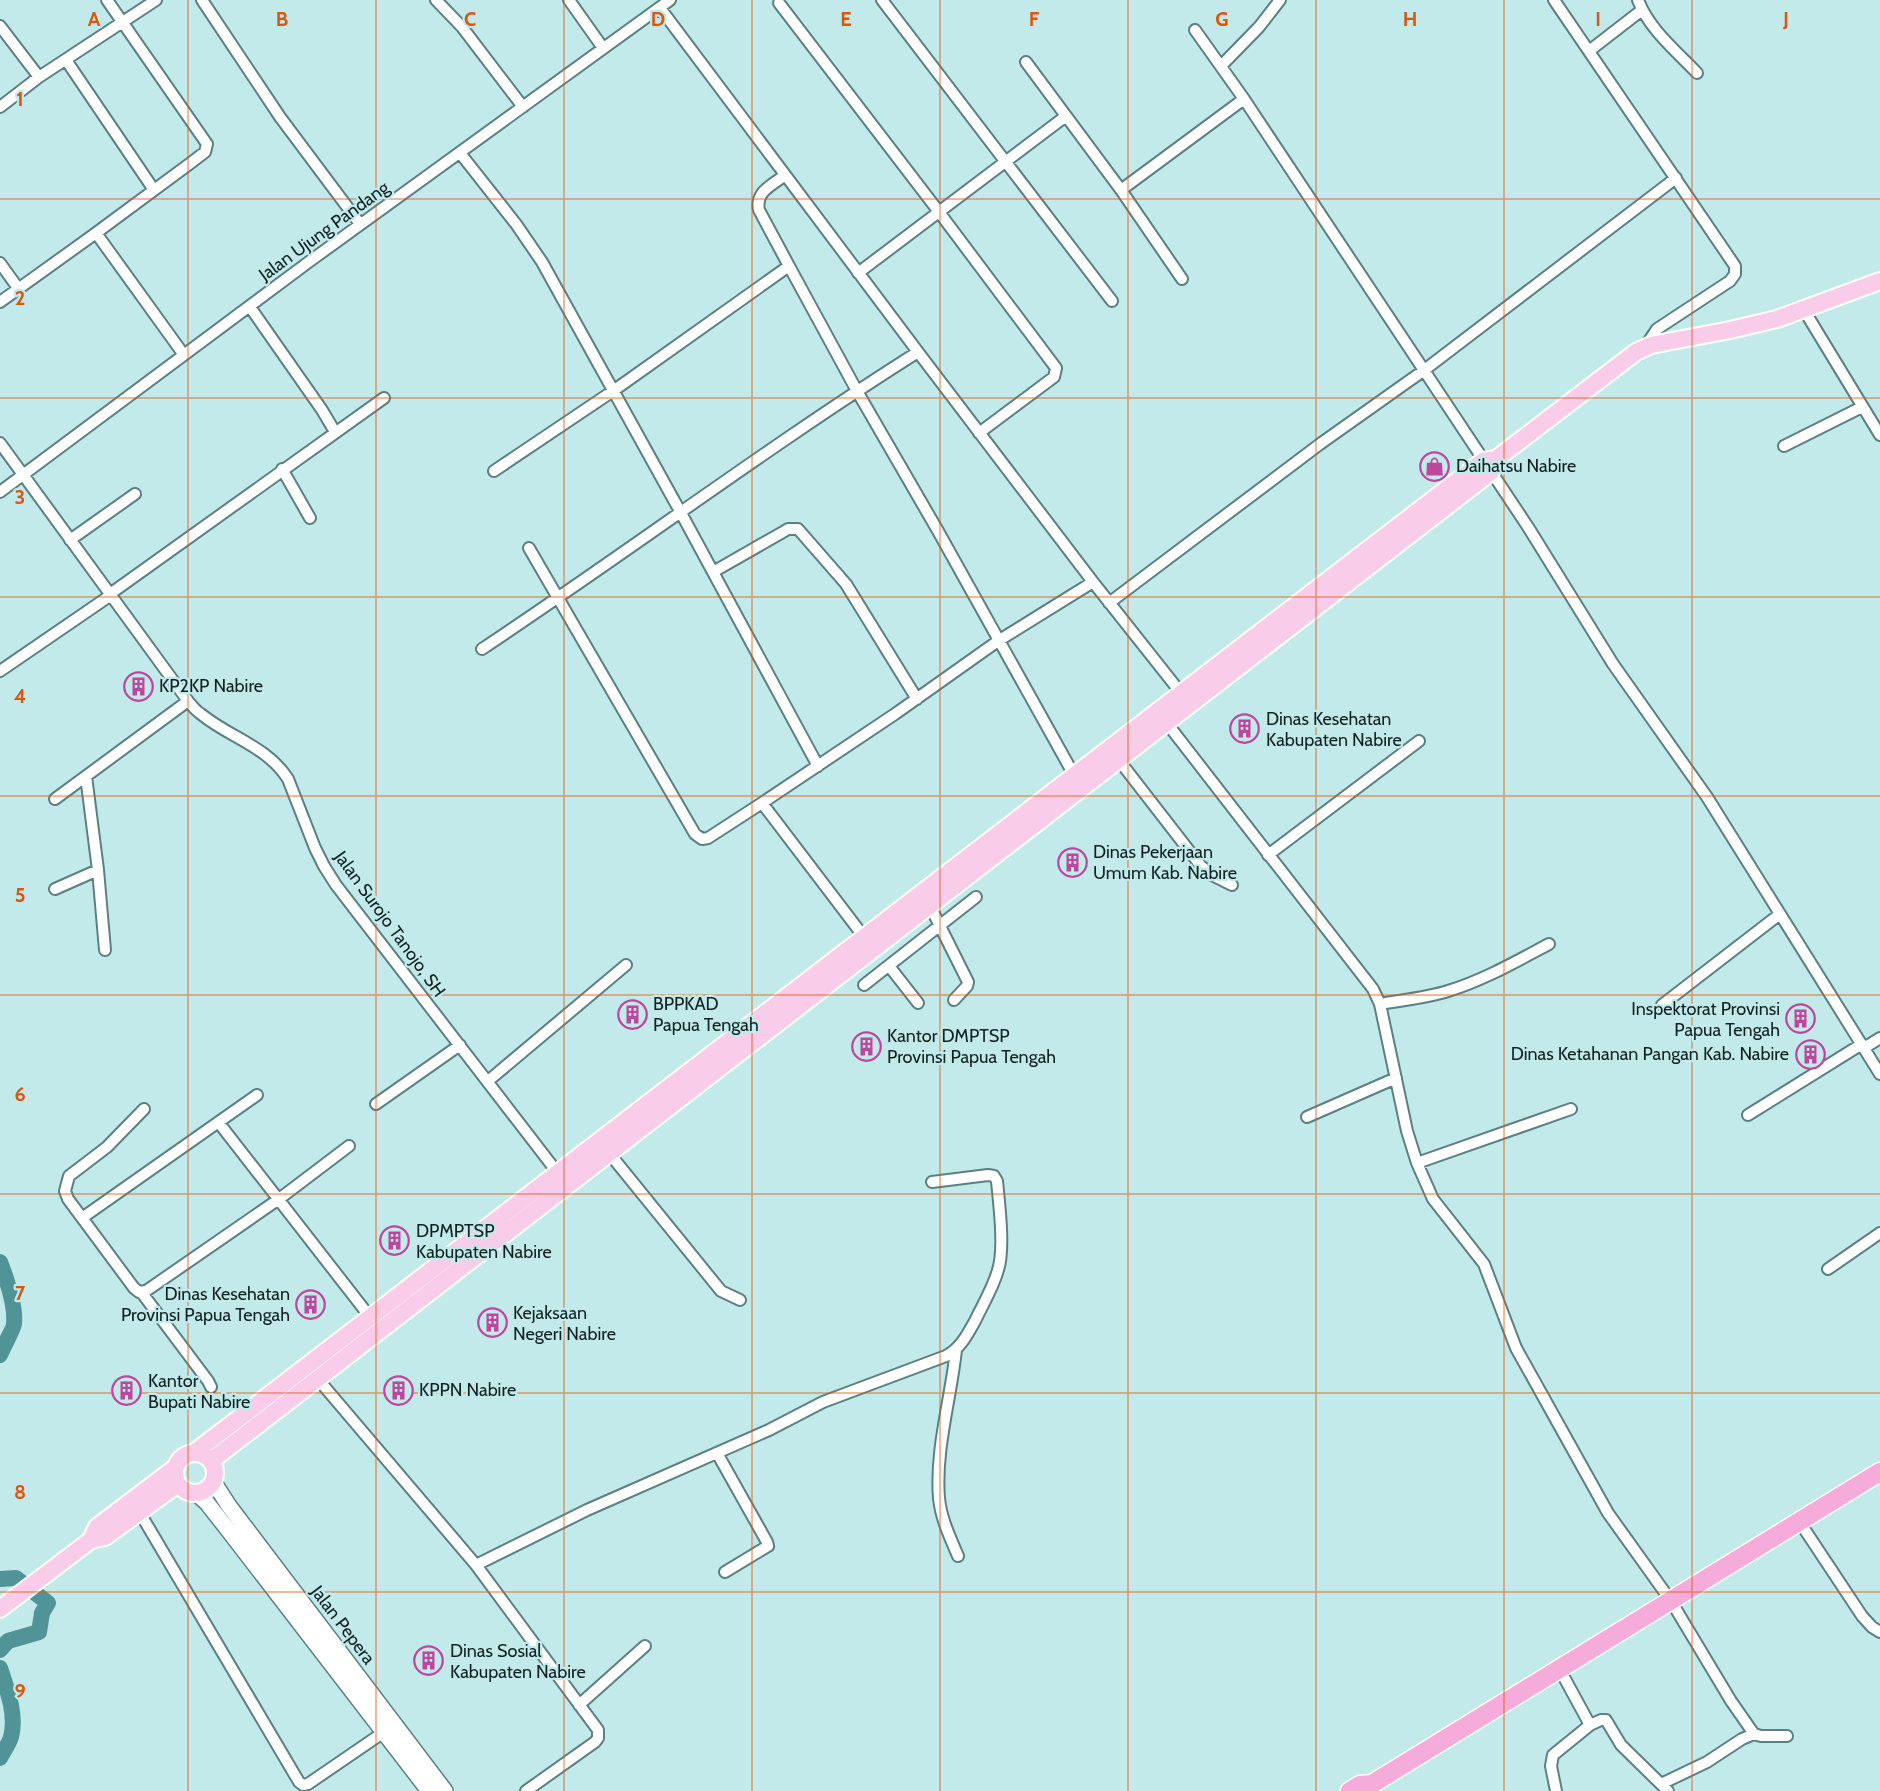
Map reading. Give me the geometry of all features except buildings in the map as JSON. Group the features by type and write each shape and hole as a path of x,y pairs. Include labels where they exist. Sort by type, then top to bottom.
{"highway":[{"path":"1350,1791 1360,1785 1370,1788 1559,1668 1880,1472"}],"main road":[{"path":"195,1452 211,1461 214,1467 213,1481 204,1491 196,1493 183,1489 178,1484 175,1473 182,1457 195,1452 370,1317 440,1273 609,1153 645,1114 864,936 925,899 1074,775 1636,352 1645,347 1777,319 1880,281"},
{"path":"211,1461 317,1378 557,1172 645,1114 925,899 1118,759 1490,464"},
{"path":"91,1540 97,1527 176,1467"},
{"name":"Jalan Pepera","path":"213,1481 336,1658 384,1732 429,1791"},
{"path":"0,1608 91,1540 105,1537 178,1484"},
{"name":"Jalan Pepera","path":"196,1493 445,1791"}],"street":[{"path":"0,302 205,152 207,144 107,0"},
{"path":"0,106 39,77 156,0"},
{"path":"202,0 280,117 360,224"},
{"path":"436,0 462,27 523,107"},
{"path":"569,0 603,48"},
{"path":"882,0 1112,301"},
{"path":"1221,66 1259,27 1280,0"},
{"path":"1554,0 1733,261 1736,271 1730,280 1657,329 1645,347"},
{"path":"663,3 784,176 1109,603 1181,693"},
{"name":"Jalan Ujung Pandang","path":"0,492 360,224 663,3"},
{"path":"779,3 939,212 1056,371 1054,377 979,433"},
{"path":"1589,51 1640,5 1653,27 1697,73"},
{"path":"0,26 39,77"},
{"path":"1195,30 1244,99 1423,371 1490,464 1613,664 1707,796 1880,1074"},
{"path":"66,60 154,190"},
{"path":"1026,62 1121,190 1182,279"},
{"path":"1121,190 1244,99"},
{"path":"858,273 1066,116"},
{"path":"460,153 536,252 818,766"},
{"path":"784,176 761,193 757,202 759,210 857,391 1074,775"},
{"path":"1109,603 1320,444 1423,371 1676,178"},
{"path":"96,233 184,356"},
{"path":"0,263 18,288"},
{"path":"494,471 613,391 789,266"},
{"path":"250,307 322,410 334,432"},
{"path":"1804,310 1880,435"},
{"path":"482,649 857,391 918,352"},
{"path":"0,671 384,398"},
{"path":"1784,446 1862,407"},
{"name":"Jalan Surojo Tanojo, SH","path":"0,443 188,701 201,715 265,753 281,767 288,779 315,848 330,875 557,1172"},
{"path":"282,469 310,518"},
{"path":"70,540 135,494"},
{"path":"712,572 788,529 798,529 846,584 916,699"},
{"path":"529,548 698,837 702,839 708,838 818,766 998,641 1093,582"},
{"path":"55,799 188,701"},
{"path":"1166,722 1373,988 1380,1004 1407,1131 1417,1163 1436,1205 1484,1264 1516,1348 1608,1513 1671,1601 1718,1681 1754,1734"},
{"path":"1268,855 1419,741"},
{"path":"1118,759 1201,866 1212,875 1232,885"},
{"path":"86,776 105,950"},
{"path":"762,803 864,936"},
{"path":"55,889 98,870"},
{"path":"864,984 976,897"},
{"path":"925,899 968,981 967,986 954,999"},
{"path":"1662,1005 1780,914"},
{"path":"1380,1004 1449,991 1549,944"},
{"path":"488,1081 626,965"},
{"path":"889,966 918,1003"},
{"path":"1748,1115 1880,1038"},
{"path":"376,1104 460,1045"},
{"path":"1307,1117 1396,1078"},
{"path":"82,1218 257,1095"},
{"path":"144,1109 107,1146 69,1176 65,1191 82,1218 137,1291 142,1293 211,1386"},
{"path":"1417,1163 1571,1109"},
{"path":"219,1123 370,1317"},
{"path":"142,1293 279,1199 349,1146"},
{"path":"609,1153 721,1291 740,1300"},
{"path":"476,1565 587,1510 787,1421 823,1402 946,1356 956,1350 966,1337 982,1307 998,1270 1000,1255 996,1181 994,1176 988,1175 932,1182"},
{"path":"1828,1269 1880,1233"},
{"path":"956,1350 939,1477 939,1500 943,1518 958,1556"},
{"path":"317,1378 476,1565 598,1731 598,1738 586,1749 526,1791"},
{"path":"717,1453 768,1546 724,1572"},
{"path":"140,1513 299,1782 303,1785 308,1784 384,1732"},
{"path":"1799,1521 1862,1616 1880,1632"},
{"path":"579,1705 645,1646"},
{"path":"1559,1668 1590,1725"},
{"path":"1557,1791 1551,1766 1553,1755 1601,1719 1606,1720 1621,1745 1665,1788 1742,1739 1754,1734 1766,1737 1787,1736"}],"waterway":[{"path":"0,1262 14,1309 13,1326 0,1355"},
{"path":"0,1579 16,1578 48,1603 42,1613 39,1632 8,1641 0,1650"},
{"path":"0,1668 13,1720 11,1737 0,1758"}],"place":[{"name":"Daihatsu Nabire","path":"1435,466"},
{"name":"KP2KP Nabire","path":"138,686"},
{"name":"Dinas Kesehatan Kabupaten Nabire","path":"1245,729"},
{"name":"Dinas Pekerjaan Umum Kab. Nabire","path":"1072,862"},
{"name":"BPPKAD Papua Tengah","path":"632,1014"},
{"name":"Inspektorat Provinsi Papua Tengah","path":"1801,1019"},
{"name":"Kantor DMPTSP Provinsi Papua Tengah","path":"866,1046"},
{"name":"Dinas Ketahanan Pangan Kab. Nabire","path":"1810,1054"},
{"name":"DPMPTSP Kabupaten Nabire","path":"395,1241"},
{"name":"Dinas Kesehatan Provinsi Papua Tengah","path":"311,1304"},
{"name":"Kejaksaan Negeri Nabire","path":"492,1323"},
{"name":"KPPN Nabire","path":"398,1390"},
{"name":"Kantor Bupati Nabire","path":"127,1391"},
{"name":"Dinas Sosial Kabupaten Nabire","path":"429,1661"}]}
